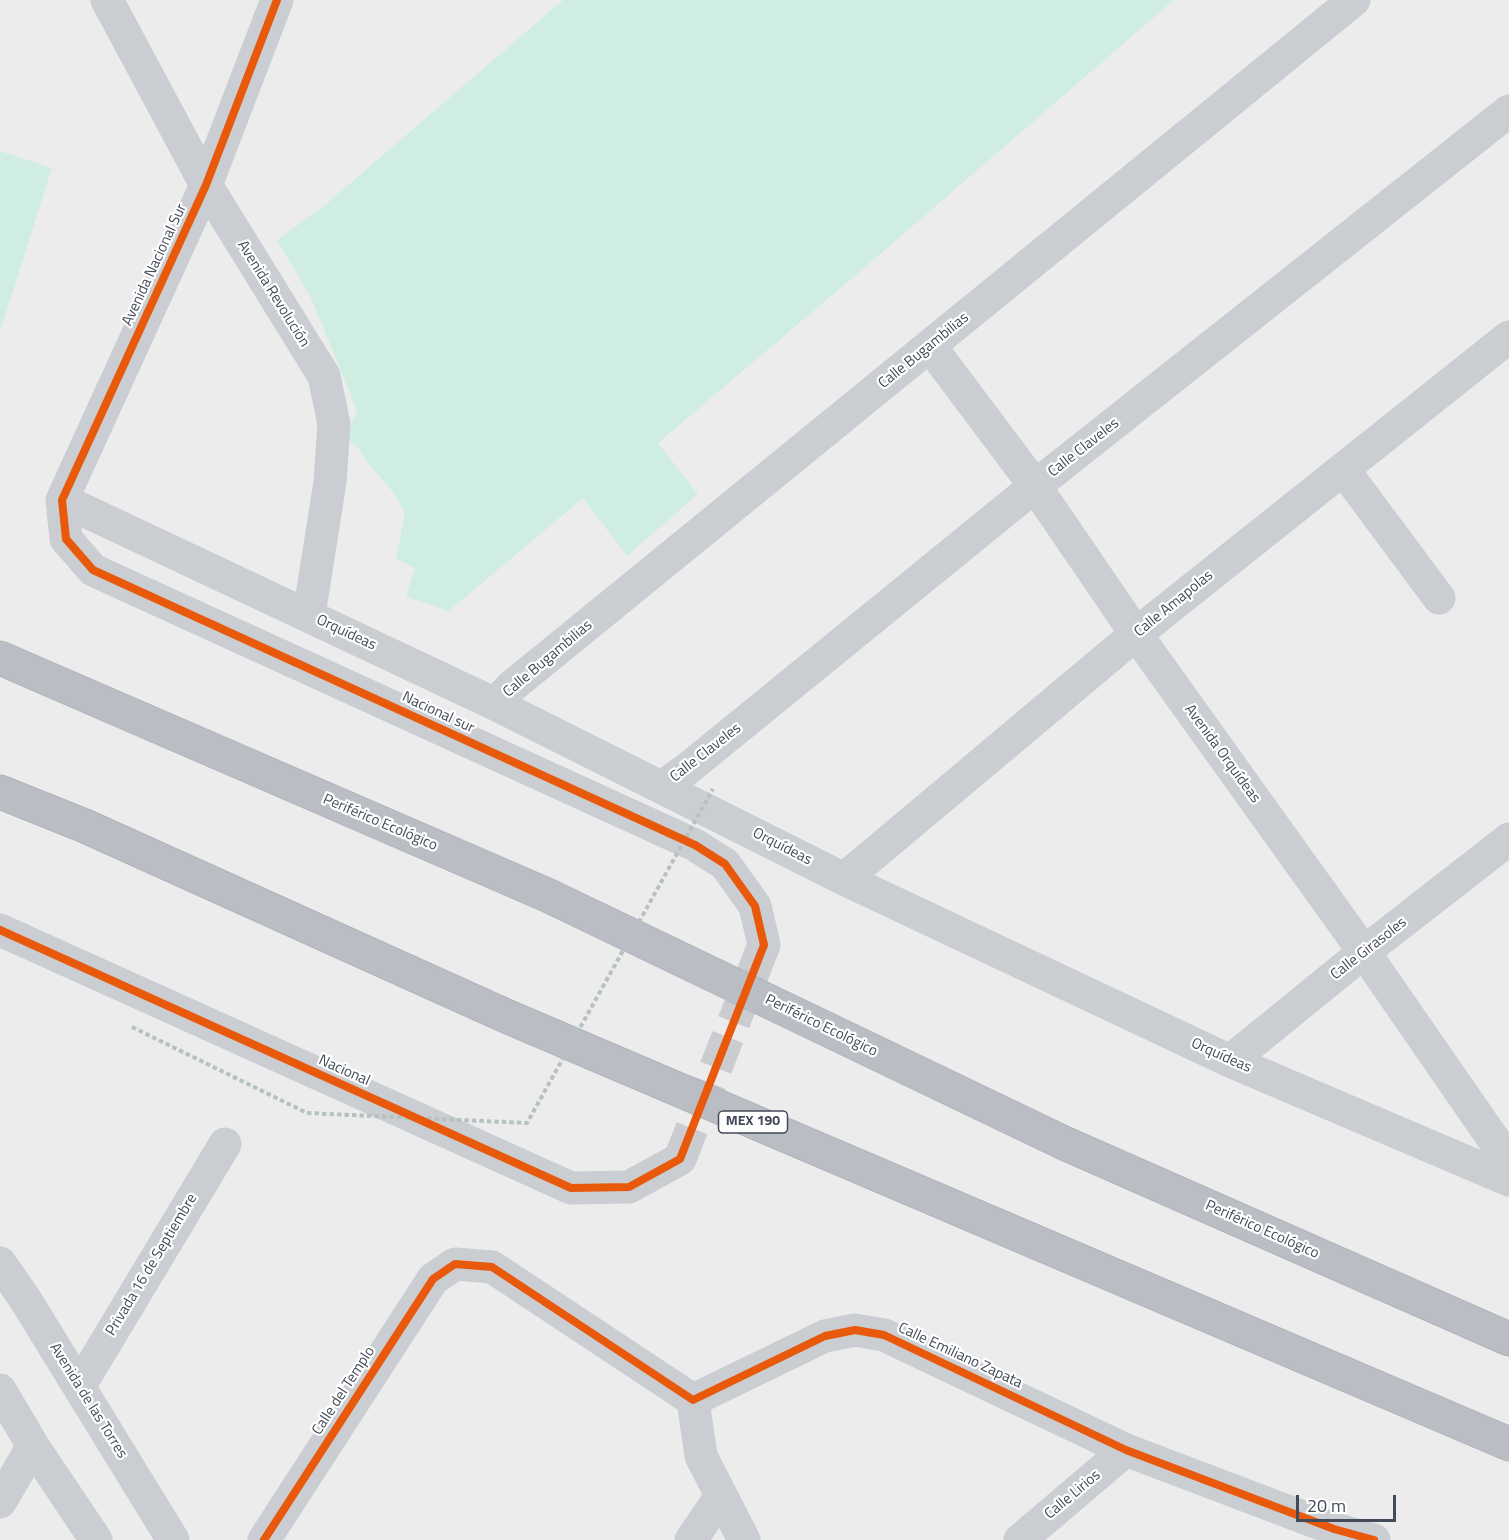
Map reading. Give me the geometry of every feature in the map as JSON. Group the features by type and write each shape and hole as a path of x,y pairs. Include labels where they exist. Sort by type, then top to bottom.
{"highway":[{"name":"Periférico Ecológico","path":"0,658 546,895 1064,1143 1509,1340"},
{"name":"MEX 190","path":"0,792 85,826 506,1016 1509,1444"},
{"path":"0,800 85,826"}],"street":[{"name":"Avenida Revolución","path":"107,0 206,185 324,376 334,424 330,482 309,615"},
{"name":"Avenida Nacional Sur","path":"62,500 206,185 276,0"},
{"name":"Calle Bugambilias","path":"495,704 511,687 1354,0"},
{"name":"Calle Claveles","path":"662,787 686,770 1035,486 1509,111"},
{"name":"Calle Amapolas","path":"844,879 1136,634 1509,337"},
{"name":"Avenida Orquídeas","path":"930,346 1035,486 1136,634 1504,1145"},
{"path":"1343,469 1439,598"},
{"name":"Nacional sur","path":"62,500 66,539 93,570 695,845 725,864 755,906 764,945"},
{"name":"Orquídeas","path":"62,500 495,704 844,879 1230,1061 1509,1180"},
{"name":"Calle Girasoles","path":"1230,1061 1364,952 1509,839"},
{"name":"Nacional","path":"0,930 571,1188 629,1187 680,1159"},
{"name":"Privada 16 de Septiembre","path":"79,1387 225,1144"},
{"name":"Avenida de las Torres","path":"0,1263 25,1299 173,1540"},
{"name":"Calle del Templo","path":"264,1540 433,1279 455,1264 492,1267 693,1400"},
{"name":"Calle Emiliano Zapata","path":"693,1400 825,1336 855,1330 884,1335 1126,1450 1330,1534 1374,1540"},
{"path":"0,1390 33,1446 96,1540"},
{"path":"693,1400 700,1456 744,1540"},
{"path":"0,1502 33,1446"},
{"name":"Calle Lirios","path":"1020,1540 1126,1450"},
{"path":"691,1540 721,1496"}],"path":[{"path":"132,1028 307,1113 527,1123 713,789"}],"green space":[{"path":"563,0 1174,0 658,443 698,494 627,556 583,498 449,611 406,597 415,568 396,559 405,513 393,492 370,466 359,449 346,438 357,411 312,300 277,240 325,205"},
{"path":"0,151 52,168 0,332"}],"tunnel":[{"path":"680,1159 764,945"}],"cycle path":[{"path":"0,930 571,1188 629,1187 680,1159 764,945 755,906 725,864 695,845 93,570 66,539 62,500 206,185 277,0"},
{"path":"264,1540 433,1279 455,1264 492,1267 693,1400 825,1336 855,1330 884,1335 1126,1450 1334,1529 1374,1540"}]}
